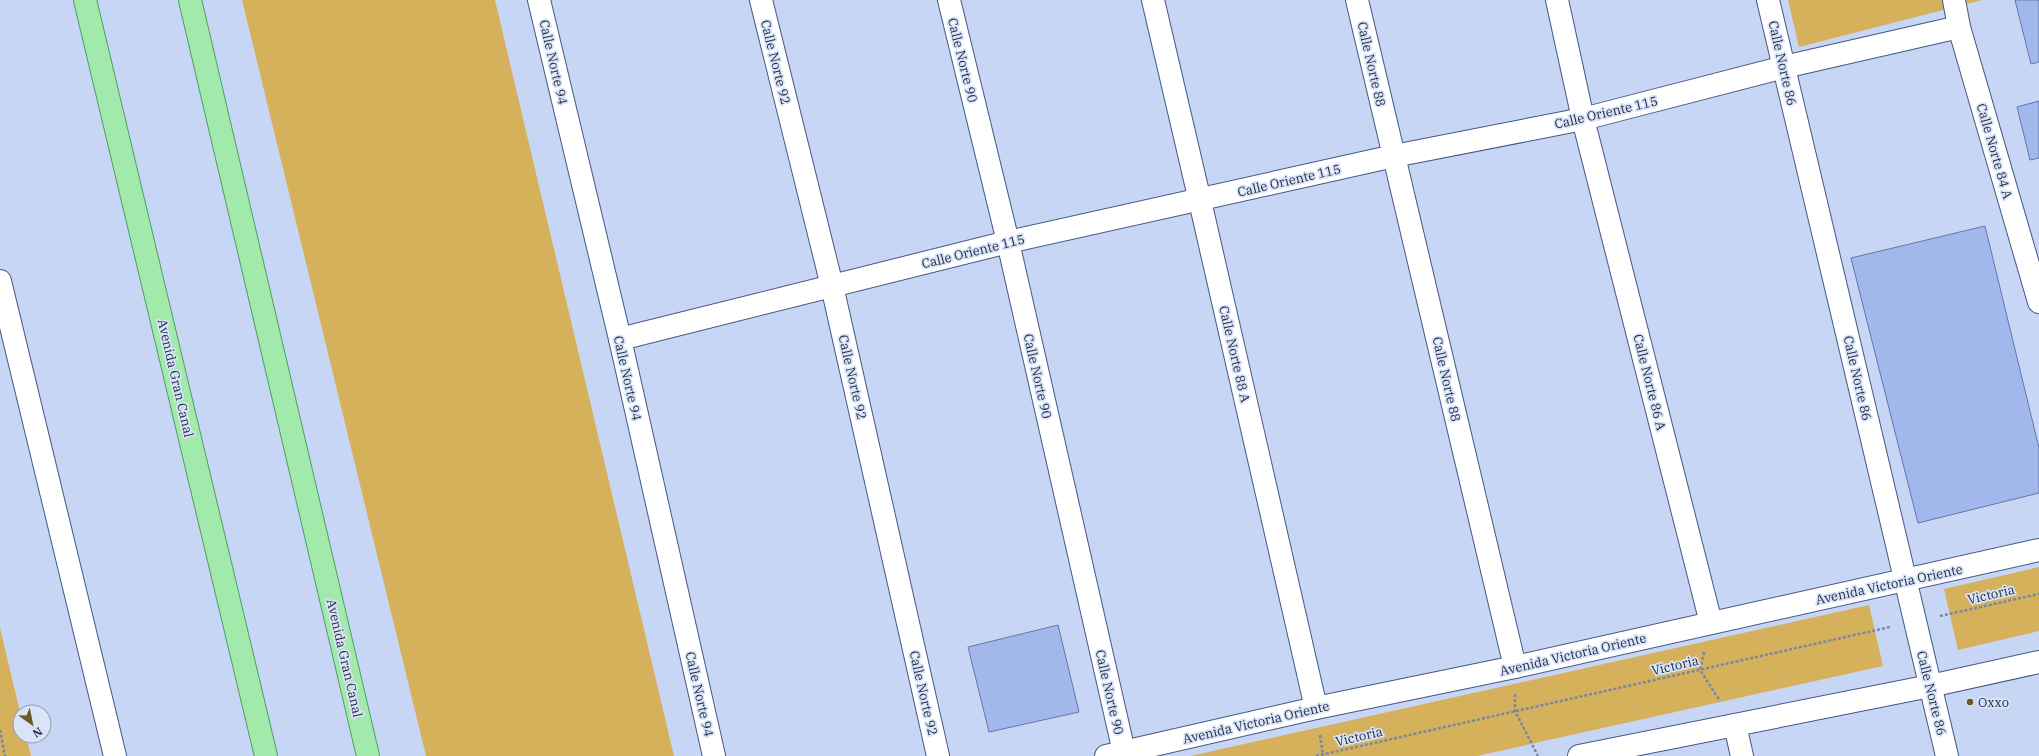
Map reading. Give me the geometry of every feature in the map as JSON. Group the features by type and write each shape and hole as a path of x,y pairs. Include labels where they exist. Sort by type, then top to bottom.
{"main road":[{"name":"Avenida Gran Canal","path":"85,0 266,756"},
{"name":"Avenida Gran Canal","path":"190,0 368,756"}],"street":[{"name":"Calle Norte 94","path":"539,0 620,339 714,756"},
{"name":"Calle Norte 92","path":"761,0 832,286 938,756"},
{"name":"Calle Norte 90","path":"949,0 1008,242 1115,754"},
{"name":"Calle Norte 88 A","path":"1153,0 1316,708"},
{"name":"Calle Norte 88","path":"1357,0 1515,667"},
{"name":"Calle Norte 86 A","path":"1557,0 1583,119 1711,622"},
{"name":"Calle Norte 86","path":"1768,0 1947,756"},
{"name":"Calle Norte 84 A","path":"1954,0 1959,27 2039,302"},
{"name":"Calle Oriente 115","path":"620,339 1008,242 1394,156 1583,119 1784,68 1959,27"},
{"path":"0,281 115,756"},
{"name":"Avenida Victoria Oriente","path":"1115,754 1316,708 1515,667 1711,622 1906,581 2039,550"},
{"path":"1579,756 1930,686 2039,662"},
{"path":"1735,725 1742,756"}],"path":[{"name":"Victoria","path":"1316,756 2039,594"},
{"path":"1711,622 1700,670 1735,725"},
{"path":"1515,667 1515,711 1538,756"},
{"path":"0,730 5,756"}],"shaded area":[{"path":"242,0 495,0 674,756 426,756"},
{"path":"1788,0 1982,0 1799,47"},
{"path":"2039,567 2039,631 1958,650 1944,589"},
{"path":"1869,605 1883,666 1477,756 1190,756"},
{"path":"0,628 18,704 12,704 12,744 28,744 31,756 0,756"}],"building":[{"path":"2015,0 2039,0 2039,62 2031,64"},
{"path":"2039,101 2039,158 2030,160 2017,107"},
{"path":"1985,226 2039,448 2039,493 1918,523 1851,258"},
{"path":"1058,625 1079,712 989,732 968,647"}],"place":[{"name":"Oxxo","path":"1970,702"}]}
